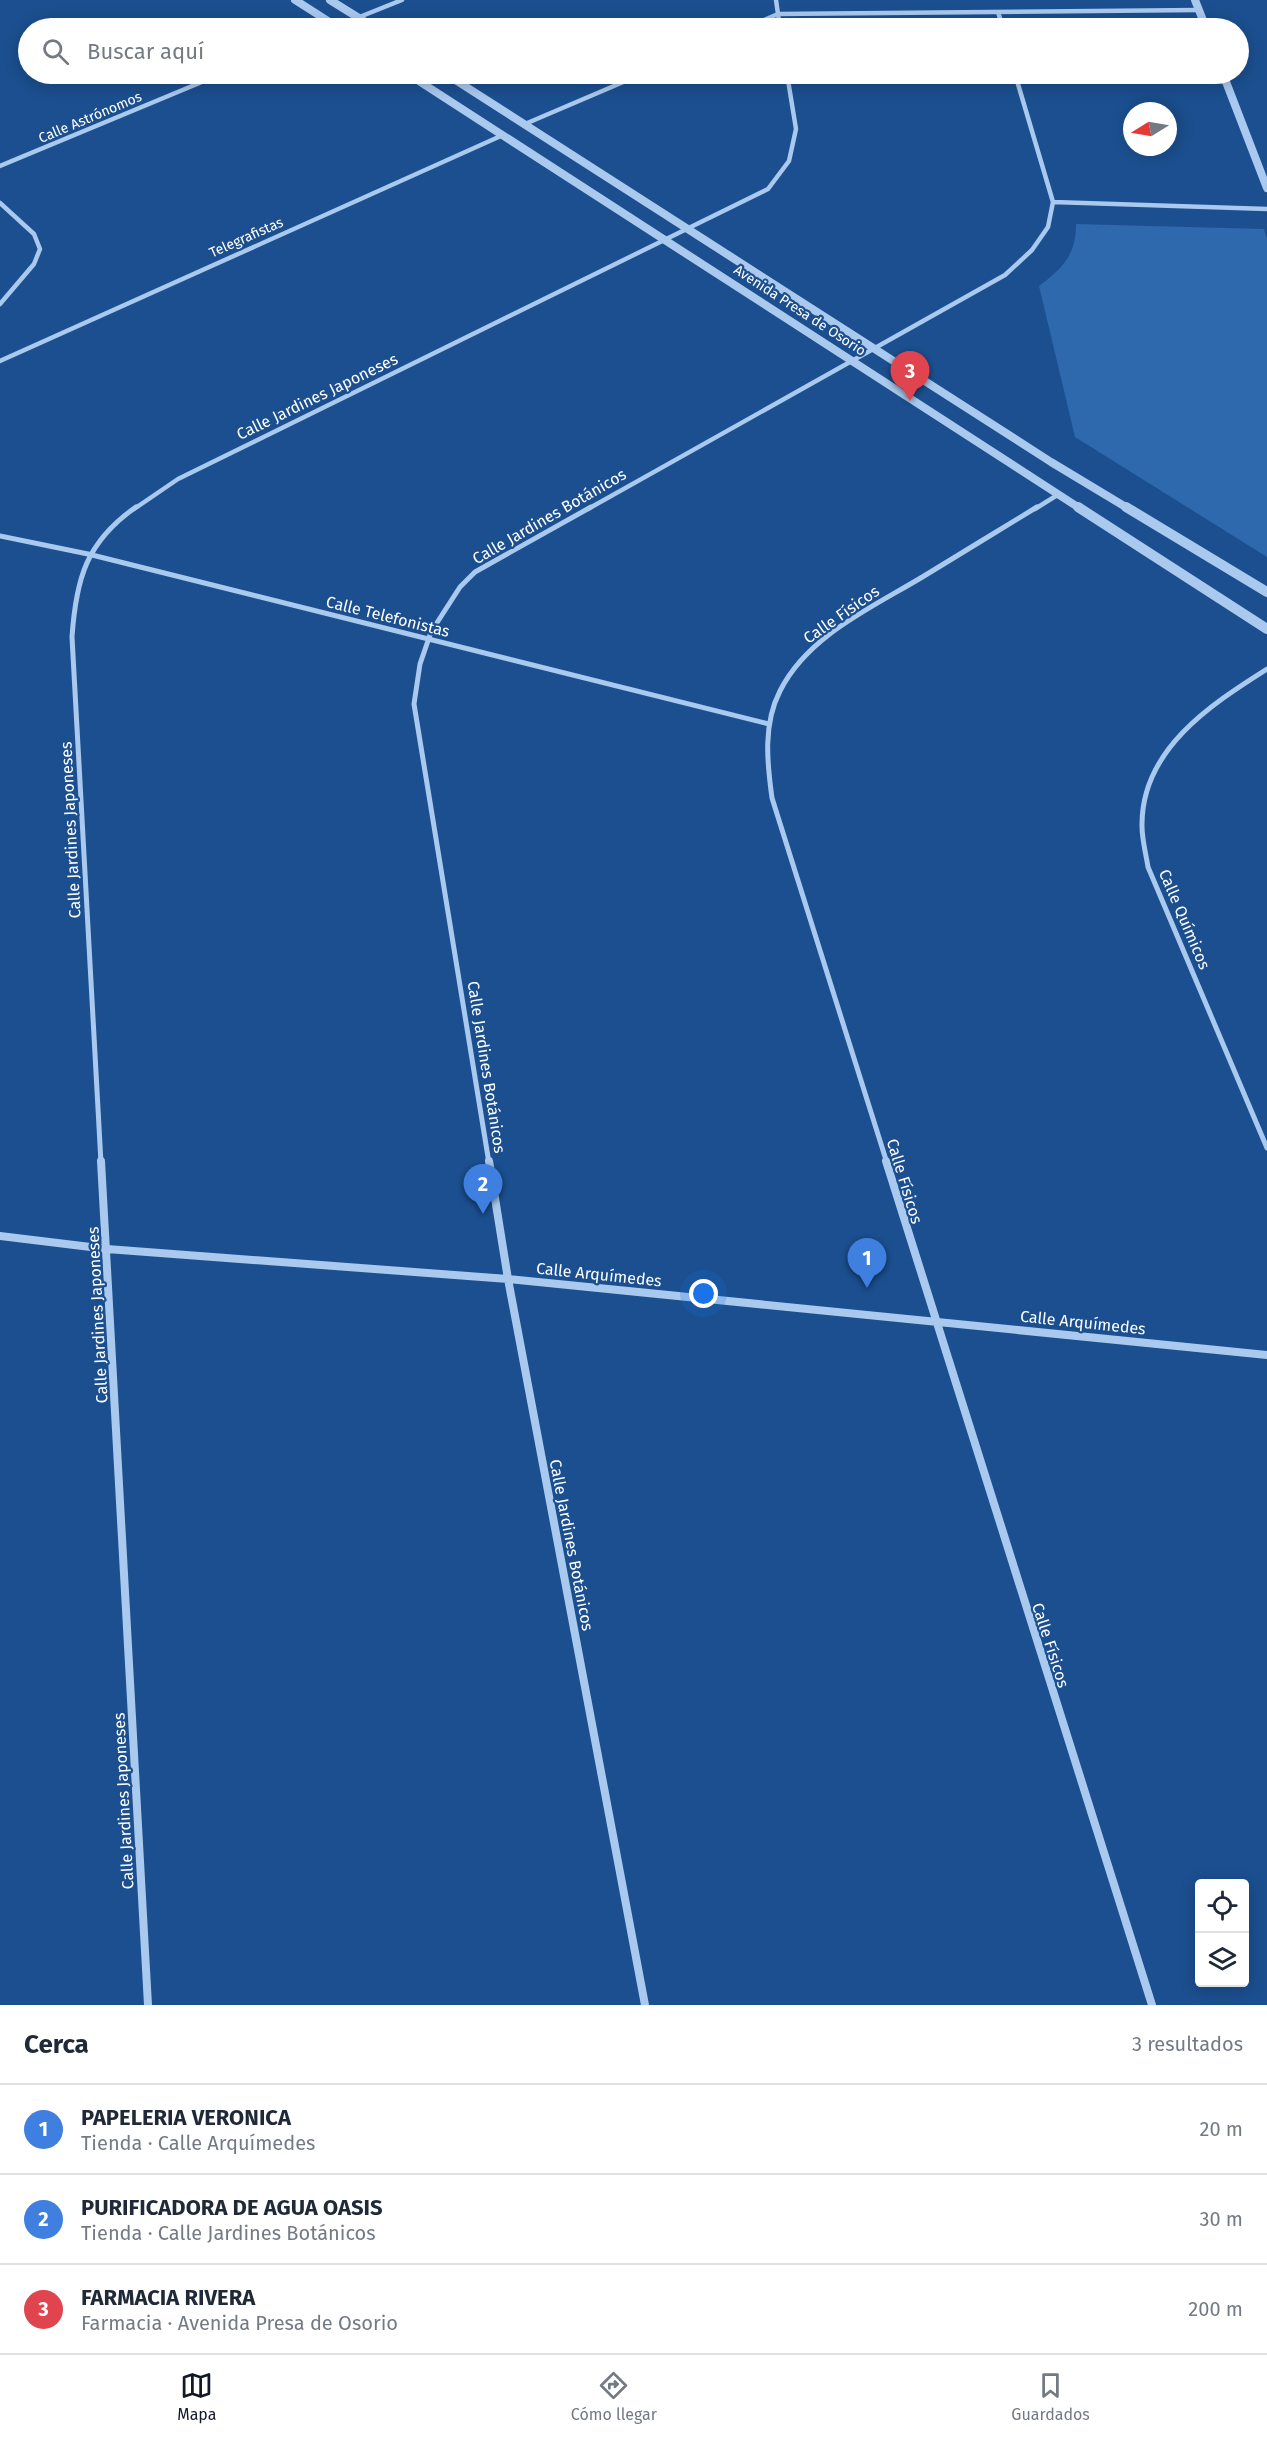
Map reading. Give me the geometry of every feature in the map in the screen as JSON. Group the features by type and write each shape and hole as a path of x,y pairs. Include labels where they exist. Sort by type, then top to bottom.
{"street":[{"path":"295,0 320,18"},
{"path":"330,0 357,18 402,0"},
{"path":"776,0 779,18"},
{"path":"1195,0 1202,18"},
{"path":"769,18 778,14 1199,10"},
{"path":"998,12 1000,18"},
{"name":"Calle Astrónomos","path":"0,166 197,84"},
{"name":"Avenida Presa de Osorio","path":"424,84 1267,629"},
{"name":"Avenida Presa de Osorio","path":"462,84 1051,462 1267,592"},
{"path":"525,124 619,84"},
{"name":"Calle Jardines Japoneses","path":"148,2005 72,637 77,584 88,554 109,528 178,479 768,189 789,161 796,129 789,84"},
{"path":"877,349 1005,275 1032,250 1048,227 1053,202 1019,84"},
{"path":"1227,84 1267,188"},
{"name":"Telegrafistas","path":"0,361 503,135"},
{"path":"1053,202 1267,209"},
{"path":"0,203 34,234 40,249 34,264 0,304"},
{"name":"Calle Jardines Botánicos","path":"645,2005 508,1279 414,704 417,671 425,640 450,596 475,572 851,360 877,349"},
{"name":"Calle Físicos","path":"1059,494 847,623 801,660 780,691 769,724 766,760 772,798 934,1321 1152,2005"},
{"name":"Calle Telefonistas","path":"0,536 88,554 425,640 769,724"},
{"name":"Calle Químicos","path":"1267,669 1194,719 1174,738 1158,762 1147,791 1142,823 1148,867 1267,1148"},
{"name":"Calle Arquímedes","path":"0,1236 107,1249 508,1279 1267,1355"}],"shaded area":[{"path":"1076,224 1264,229 1267,239 1267,557 1075,437 1039,286 1061,267 1071,252"}],"place":[{"name":"FARMACIA RIVERA","path":"910,401"},
{"name":"PURIFICADORA DE AGUA OASIS","path":"483,1214"},
{"name":"PAPELERIA VERONICA","path":"867,1288"}]}
